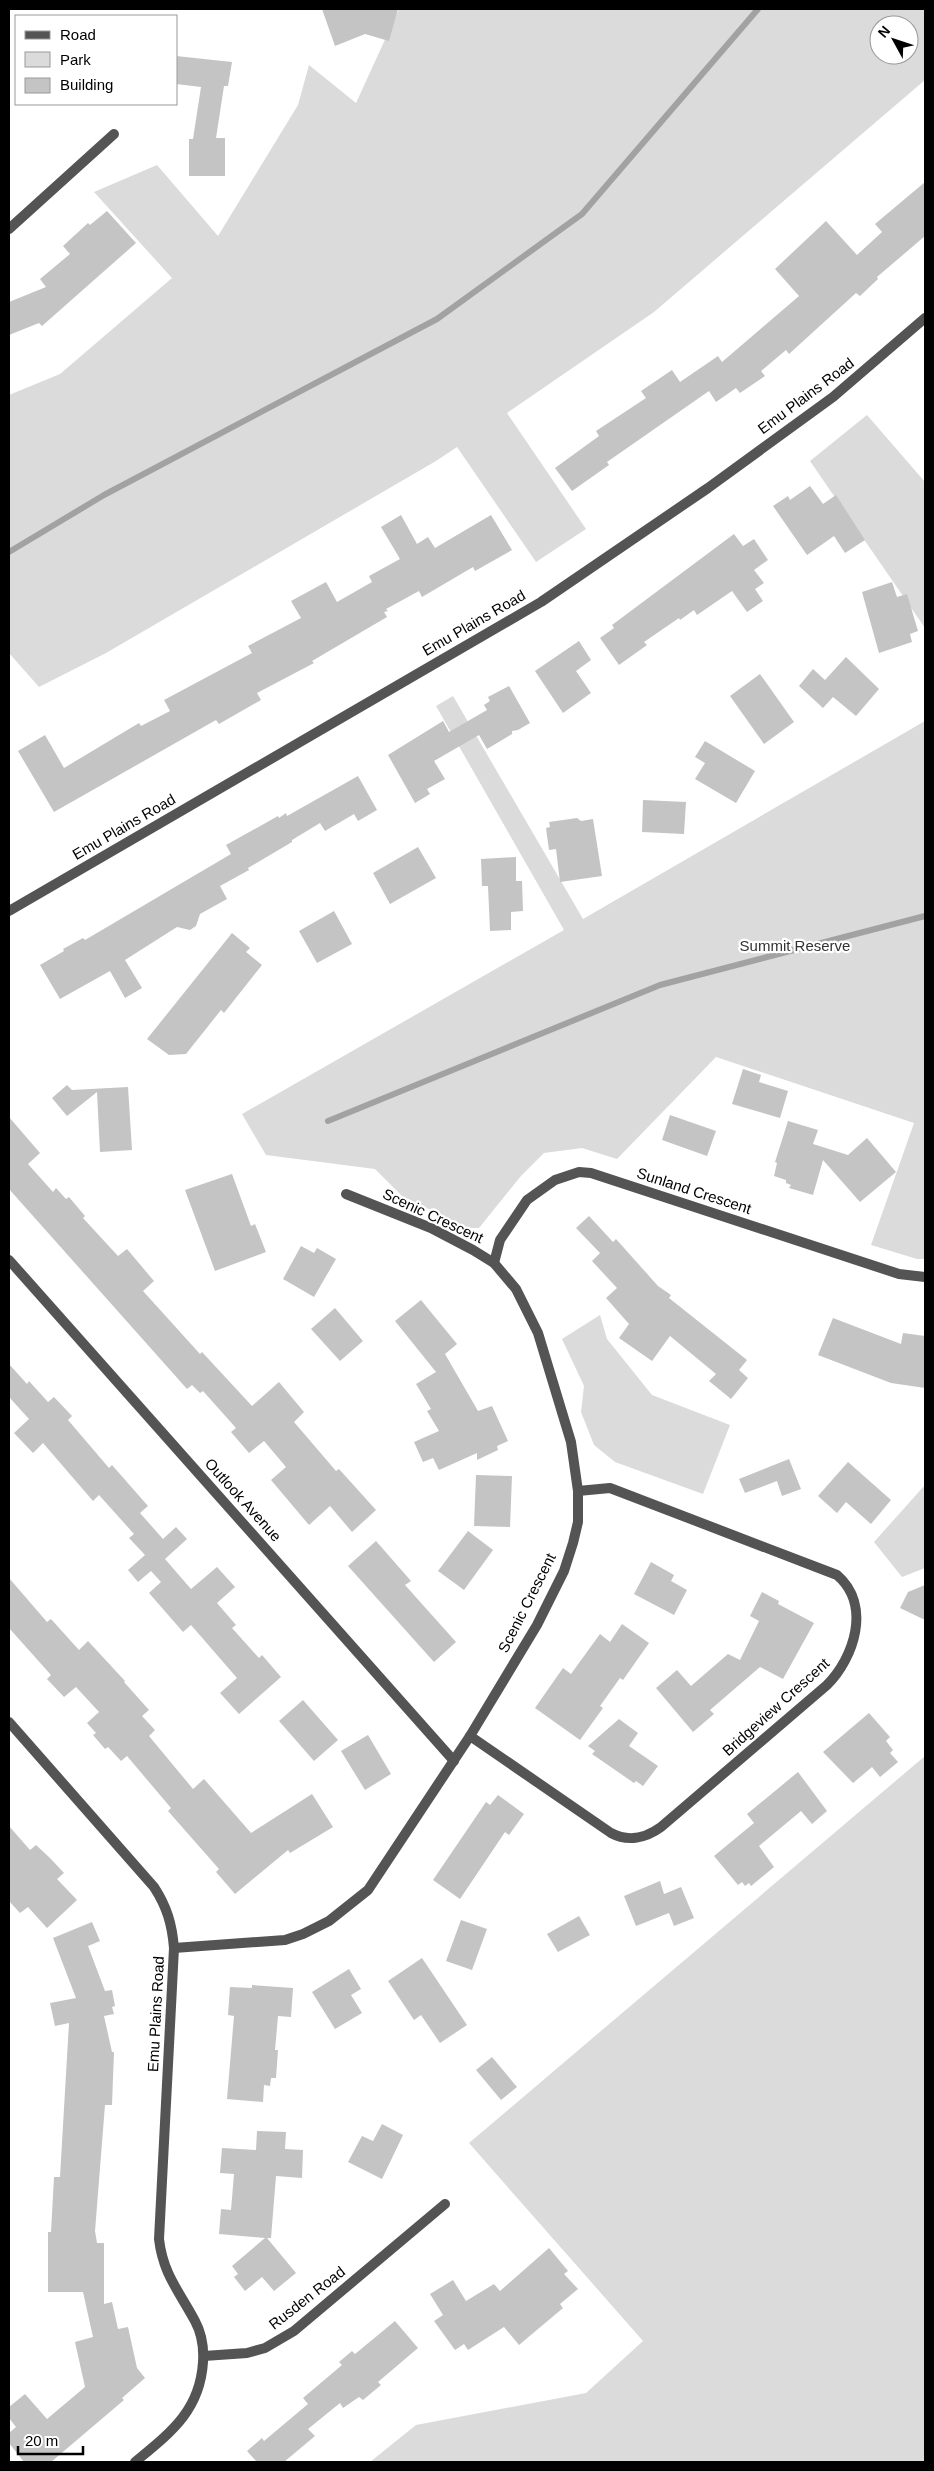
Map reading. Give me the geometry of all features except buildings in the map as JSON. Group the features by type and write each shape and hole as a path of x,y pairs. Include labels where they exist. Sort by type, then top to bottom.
{"street":[{"path":"9,229 114,134"},
{"name":"Emu Plains Road","path":"9,911 541,602 708,488 833,397 925,318"},
{"name":"Sunland Crescent","path":"494,1263 500,1240 528,1200 555,1180 579,1172 591,1172 899,1274 925,1277"},
{"name":"Scenic Crescent","path":"174,1948 285,1940 303,1934 329,1921 368,1890 470,1736 537,1625 564,1571 578,1522 578,1491 571,1442 538,1332 516,1289 494,1263 431,1228 346,1194"},
{"name":"Outlook Avenue","path":"9,1260 454,1761"},
{"name":"Bridgeview Crescent","path":"470,1736 611,1833 623,1838 638,1838 661,1828 812,1698 836,1675 848,1656 855,1632 856,1610 848,1589 837,1575 610,1488 578,1491"},
{"name":"Emu Plains Road","path":"9,1722 154,1887 165,1905 172,1922 174,1948 159,2238 165,2268 201,2332 204,2356"},
{"name":"Rusden Road","path":"204,2356 247,2353 265,2348 294,2331 445,2204"},
{"path":"135,2462 168,2434 188,2411 201,2384 204,2356"}],"green space":[{"path":"399,9 925,9 925,80 654,312 507,413 586,529 536,562 457,447 106,653 39,687 9,653 9,395 60,374 172,278 94,192 157,165 218,236 298,105 309,65 356,103"},
{"path":"867,415 925,482 925,628 810,461"},
{"name":"Summit Reserve","path":"453,696 583,919 925,721 925,1259 917,1259 871,1245 914,1123 716,1057 617,1159 582,1148 544,1153 521,1176 479,1228 468,1228 402,1196 375,1169 266,1155 242,1114 564,930 436,706"},
{"path":"600,1315 607,1339 652,1395 730,1425 703,1494 615,1462 594,1445 581,1412 584,1386 562,1339"},
{"path":"925,1485 925,1568 902,1577 874,1542"},
{"path":"925,1756 925,2462 370,2462 416,2425 586,2393 643,2341 469,2143"}],"waterway":[{"path":"9,552 104,495 437,319 582,214 758,9"},
{"path":"328,1121 660,985 925,916"}]}
